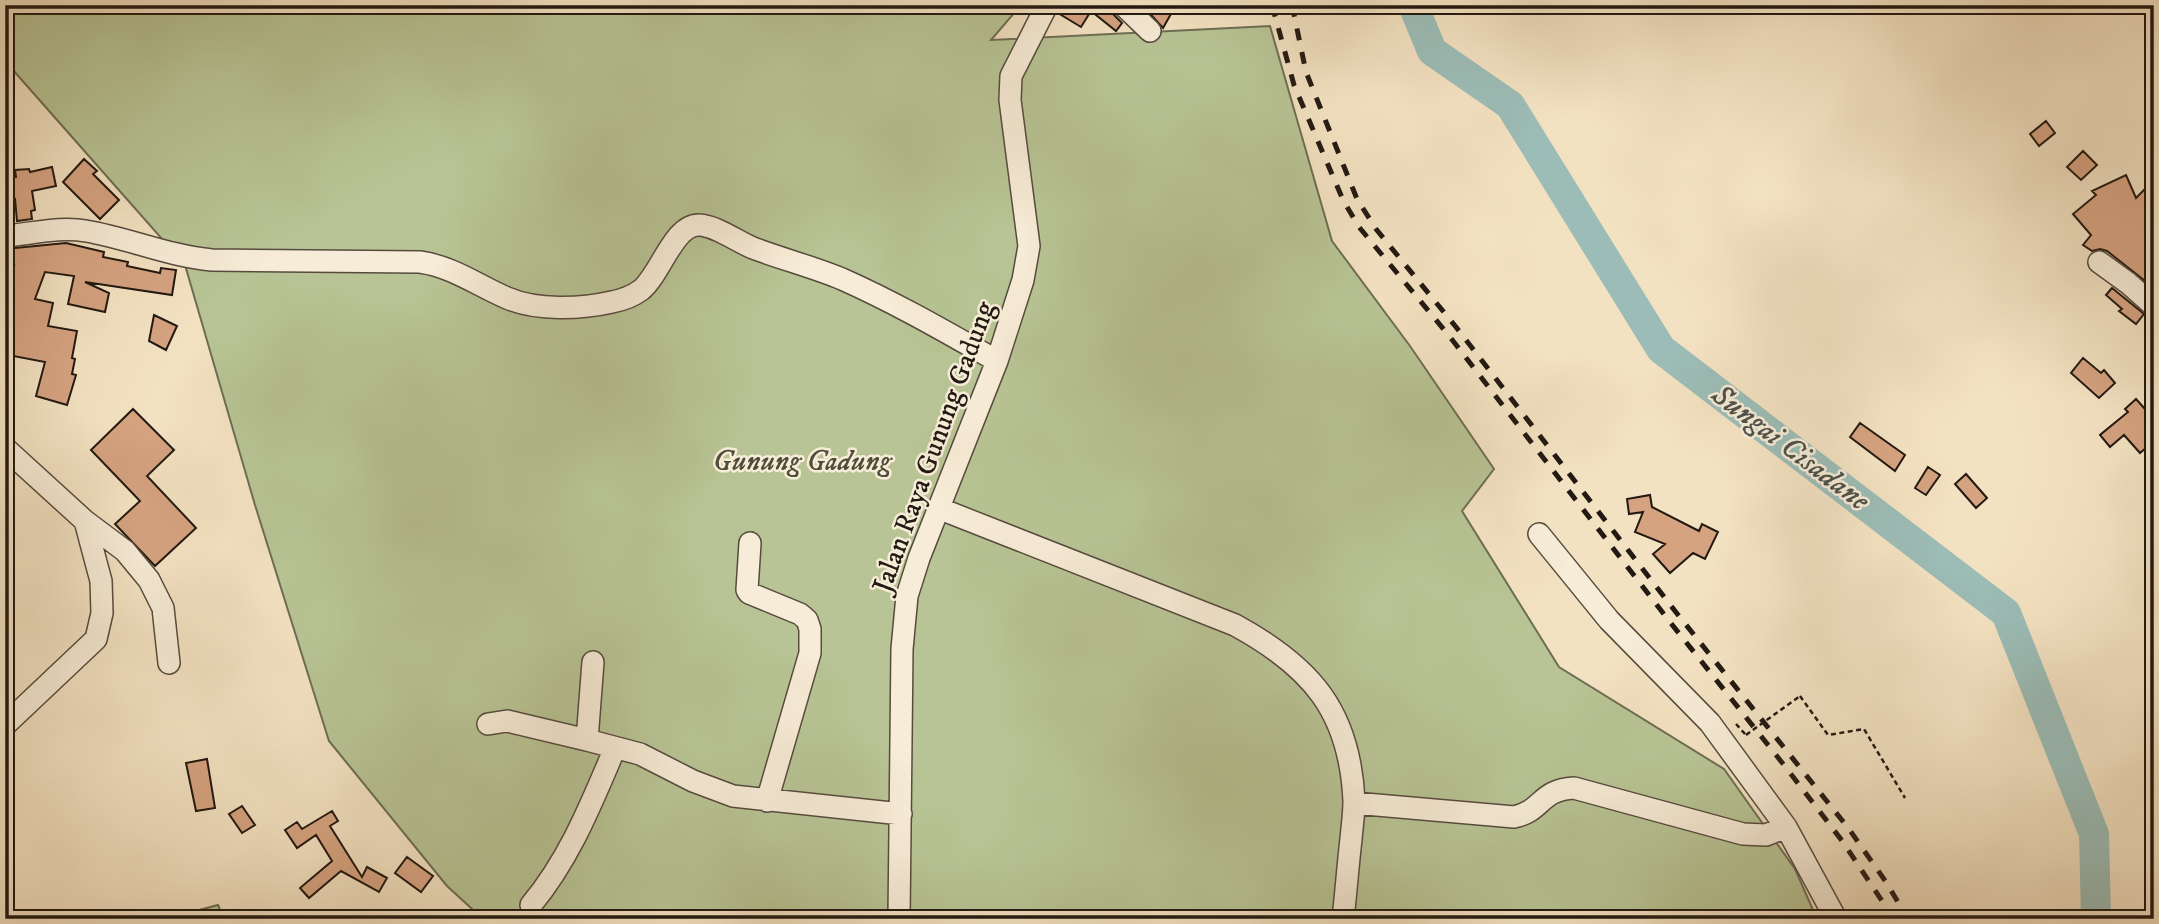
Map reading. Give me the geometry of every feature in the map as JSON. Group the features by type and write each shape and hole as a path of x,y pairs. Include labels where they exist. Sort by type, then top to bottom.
{"street":[{"name":"Jalan Raya Gunung Gadung","path":"899,919 902,649 906,596 997,361 1023,280 1029,246 1010,100 1011,75 1047,5"},
{"path":"1123,5 1150,31"},
{"path":"5,236 73,230 196,258 420,262 440,266 522,303 583,306 615,302 642,289 681,232 698,225 841,279 909,310 997,361"},
{"path":"2099,262 2154,306"},
{"path":"5,448 85,522 125,551 149,580 163,608 169,663"},
{"path":"938,508 1235,625 1276,650 1314,685 1329,704 1341,728 1348,752 1354,803 1343,919"},
{"path":"5,725 96,639 102,613 101,581 85,522"},
{"path":"1539,534 1609,620 1710,723 1786,828 1836,919"},
{"path":"750,543 747,590 800,614 807,620 811,640 802,687 767,801"},
{"path":"587,740 593,662"},
{"path":"488,724 507,721 615,748 652,759 714,790 733,796 901,814"},
{"path":"531,905 569,851 615,748"},
{"path":"1354,803 1514,817 1532,811 1547,795 1556,790 1574,788 1743,834 1766,835 1786,828"}],"path":[{"path":"1746,735 1800,696 1828,735 1864,729 1905,798"}],"green space":[{"name":"Gunung Gadung","path":"5,5 1021,5 991,40 1270,26 1332,241 1410,346 1494,469 1462,511 1559,667 1724,769 1795,869 1817,919 483,919 447,886 329,741 255,505 185,265 5,61"},
{"path":"218,905 224,919 165,919"}],"building":[{"path":"1060,5 1110,5 1113,14 1122,23 1116,31 1091,11 1081,27 1058,13"},
{"path":"1142,5 1176,5 1163,28"},
{"path":"2046,121 2055,133 2039,146 2030,134"},
{"path":"2083,151 2097,165 2081,180 2067,167"},
{"path":"84,159 97,171 93,174 119,200 100,219 63,182"},
{"path":"52,167 56,186 32,191 35,210 31,211 32,219 17,221 15,199 5,201 5,179 16,177 15,170 29,169 30,172"},
{"path":"2126,175 2136,198 2154,180 2154,288 2107,251 2092,251 2083,245 2091,235 2073,214 2096,195 2092,191"},
{"path":"66,243 104,252 103,257 128,262 127,266 160,273 161,268 176,270 172,295 85,282 109,293 105,312 68,304 74,276 45,272 35,299 53,303 48,326 77,331 72,358 75,359 72,374 76,375 67,405 36,396 45,362 8,355 12,325 5,323 5,287 14,265 5,266 5,249"},
{"path":"2112,288 2144,314 2136,324 2119,311 2122,309 2106,295"},
{"path":"154,315 177,326 166,350 149,341"},
{"path":"2083,358 2101,373 2104,370 2115,383 2099,398 2071,373"},
{"path":"2136,399 2154,419 2154,441 2140,453 2124,435 2110,447 2100,435 2128,412 2125,409"},
{"path":"133,409 174,450 147,476 196,528 155,566 115,524 140,501 91,450"},
{"path":"1860,423 1905,455 1895,471 1850,437"},
{"path":"1928,467 1940,475 1926,495 1915,488"},
{"path":"1966,474 1987,498 1976,508 1955,484"},
{"path":"1650,495 1652,507 1699,531 1702,524 1718,532 1705,559 1693,553 1670,573 1653,554 1665,544 1635,532 1643,512 1629,514 1627,499"},
{"path":"207,759 215,808 196,811 186,763"},
{"path":"242,806 255,825 242,833 229,814"},
{"path":"332,811 338,821 330,826 362,877 367,867 387,878 379,892 341,871 309,898 300,888 332,861 316,835 297,848 285,830 297,822 302,829"},
{"path":"407,857 433,876 421,892 395,873"}],"waterway":[{"name":"Sungai Cisadane","path":"1413,5 1432,51 1510,105 1661,349 2006,613 2094,834 2096,919"}],"railway":[{"path":"1272,5 1294,85 1343,200 1359,227 1450,337 1784,765 1843,842 1894,919"},
{"path":"1292,5 1306,72 1357,199 1376,229 1456,327 1675,611 1849,829 1908,919"}]}
